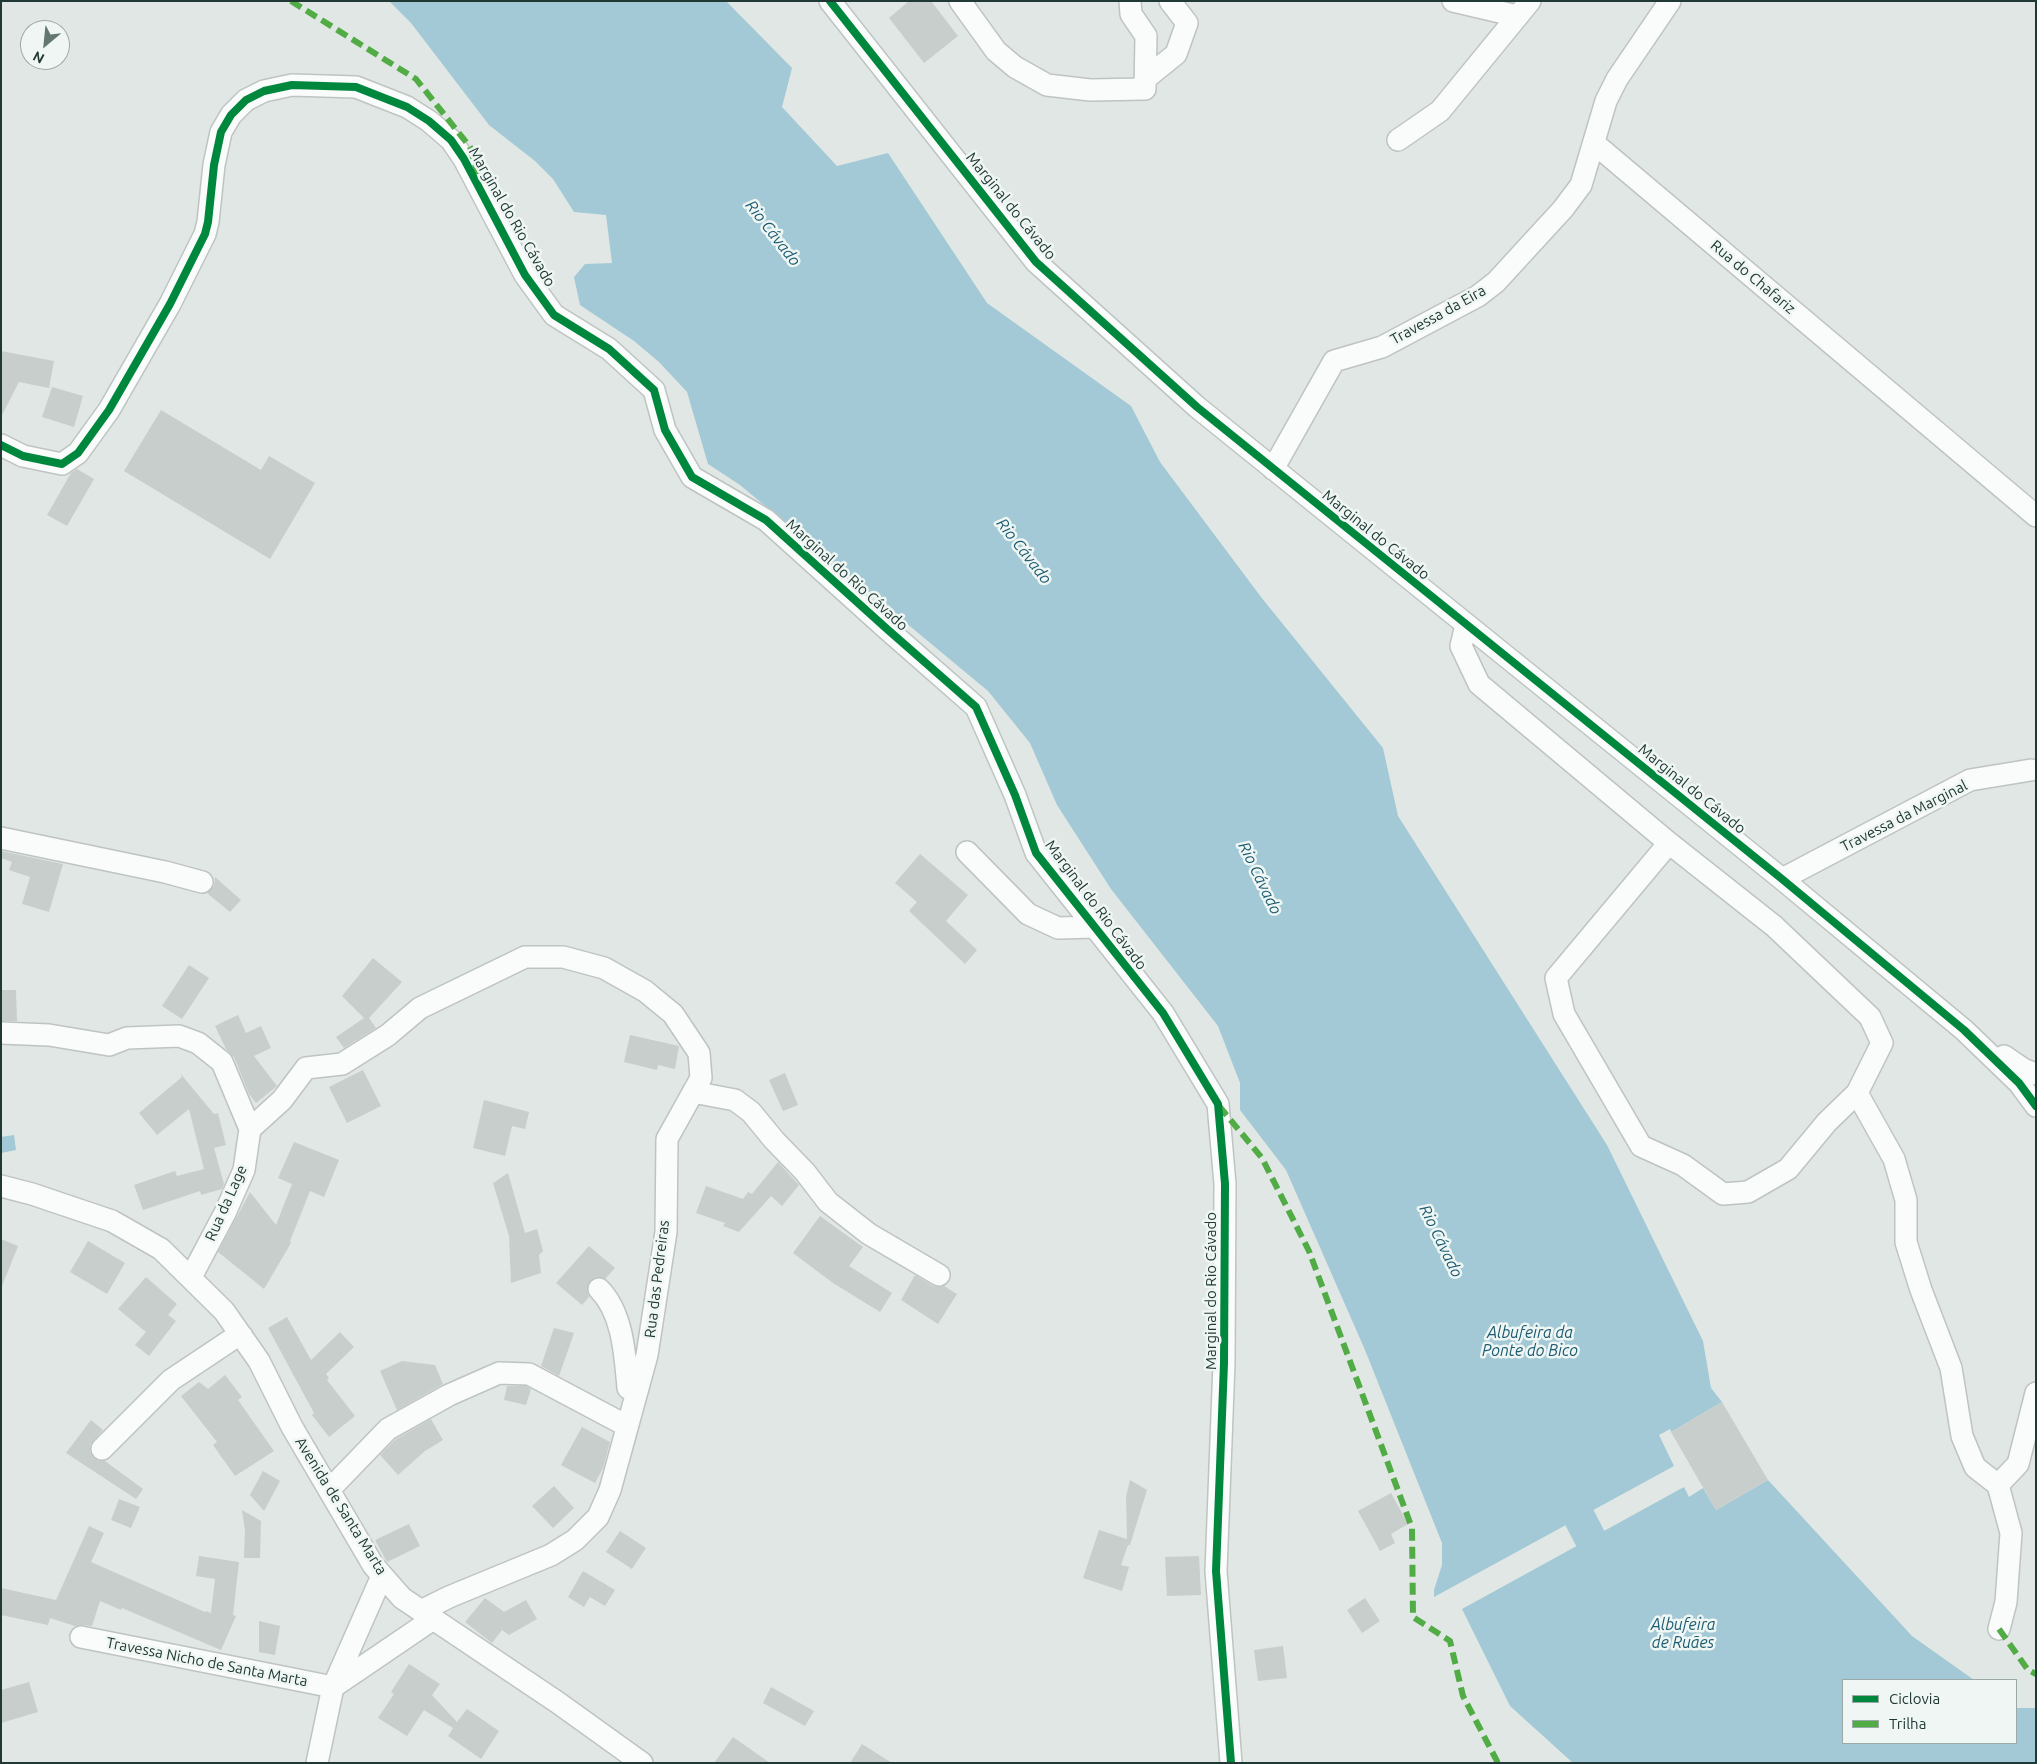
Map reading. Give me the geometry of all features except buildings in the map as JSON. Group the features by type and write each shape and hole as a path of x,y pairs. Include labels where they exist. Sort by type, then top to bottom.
{"street":[{"name":"Marginal do Cávado","path":"830,1 1036,262 1197,407 1782,879 1964,1030"},
{"path":"960,1 996,51 1015,67 1047,85 1090,90 1145,84 1176,54 1187,23 1170,1"},
{"path":"1130,1 1131,14 1146,36 1145,84"},
{"path":"1453,1 1524,8"},
{"path":"1594,144 1606,101 1617,79 1670,1"},
{"path":"1398,140 1440,111 1524,8"},
{"name":"Marginal do Rio Cávado","path":"1,445 23,456 62,464 78,453 104,417 148,343 202,241 208,222 214,165 221,132 231,115 246,100 264,90 292,85 356,87 407,107 429,121 451,140 480,188 525,275 554,315 609,349 654,390 665,430 692,477 766,520 887,630 976,707 1015,795 1036,854 1163,1013 1218,1104 1225,1184 1224,1363 1216,1571 1231,1763"},
{"name":"Travessa da Eira","path":"1273,469 1334,361 1382,347 1478,296 1496,282 1563,209 1581,185 1594,144"},
{"name":"Rua do Chafariz","path":"1594,144 2036,516"},
{"path":"1466,625 1461,646 1479,684 1669,843 1774,926 1870,1017 1882,1043 1856,1094 1827,1122 1788,1169 1748,1192 1723,1194 1683,1165 1640,1146 1564,1014 1556,978 1669,843"},
{"name":"Travessa da Marginal","path":"1782,879 1970,780 2031,770"},
{"path":"1,838 165,872 202,882"},
{"path":"967,852 1028,914 1058,928 1094,927"},
{"name":"Rua das Pedreiras","path":"250,1129 282,1100 306,1068 342,1064 388,1034 420,1008 525,957 563,957 604,968 646,991 672,1014 699,1053 701,1078 667,1139 666,1232 647,1355 610,1490 598,1516 575,1540 551,1555 449,1597 333,1687"},
{"path":"1964,1030 2024,1069 2036,1074"},
{"path":"1964,1030 2019,1083 2036,1106"},
{"path":"1,1034 49,1035 109,1045 127,1038 179,1036 198,1043 222,1062 250,1129"},
{"path":"693,1092 735,1100 751,1112 774,1140 805,1172 828,1202 869,1234 939,1275"},
{"path":"1856,1094 1894,1159 1906,1200 1906,1242 1921,1290 1951,1368 1962,1436 1975,1467 1998,1485 2012,1533 2006,1602 1999,1629"},
{"name":"Rua da Lage","path":"189,1275 224,1213 244,1170 250,1129"},
{"name":"Avenida de Santa Marta","path":"1,1186 32,1194 112,1221 161,1249 224,1311 260,1361 292,1427 373,1565 402,1598 557,1702 642,1763"},
{"path":"599,1289 609,1299 616,1316 628,1388 638,1390"},
{"path":"102,1450 171,1380 234,1338 242,1336"},
{"path":"329,1490 388,1429 449,1395 499,1374 529,1374 627,1426"},
{"path":"1998,1485 2018,1464 2036,1393"},
{"path":"318,1763 333,1687 382,1576"},
{"name":"Travessa Nicho de Santa Marta","path":"81,1637 333,1687"}],"water":[{"name":"Albufeira da Ponte do Bico","path":"389,1 726,1 792,68 782,107 837,166 888,153 987,303 1131,406 1160,462 1261,597 1383,748 1398,816 1607,1145 1703,1341 1711,1388 1722,1402 1671,1432 1670,1429 1659,1435 1674,1466 1434,1597 1434,1590 1442,1565 1442,1543 1365,1350 1286,1170 1240,1110 1240,1083 1218,1026 1111,889 1057,805 1030,743 988,691 740,485 708,464 687,392 659,362 634,341 580,305 574,277 585,264 612,263 606,215 574,212 553,179 535,161 489,125 411,23"},
{"path":"14,1135 16,1150 1,1153 1,1137"},
{"name":"Albufeira de Ruães","path":"1768,1480 1912,1636 1973,1679 1842,1679 1842,1744 2017,1744 2017,1708 2036,1708 2036,1763 1573,1763 1510,1706 1462,1609 1684,1487 1689,1497 1703,1488 1716,1510"}],"waterway":[{"name":"Rio Cávado","path":"1560,1480 1590,1538 1617,1574"}],"marked path":[{"path":"291,1 416,79 470,147 478,174"},
{"path":"1219,1106 1262,1158 1309,1251 1412,1528 1413,1617 1450,1641 1463,1696 1498,1763"},
{"path":"1999,1629 2028,1670 2036,1674"}],"cycle path":[{"path":"830,1 1036,262 1197,407 1782,879 1964,1030 2019,1083 2036,1106"},
{"path":"1,445 23,456 62,464 78,453 109,410 170,304 205,234 214,165 221,132 231,115 246,100 264,91 292,85 356,87 407,107 429,121 451,140 464,159 525,275 554,315 609,349 654,390 665,430 692,477 766,520 976,707 1015,795 1036,853 1163,1013 1218,1104 1225,1184 1224,1363 1216,1571 1231,1763"}]}
